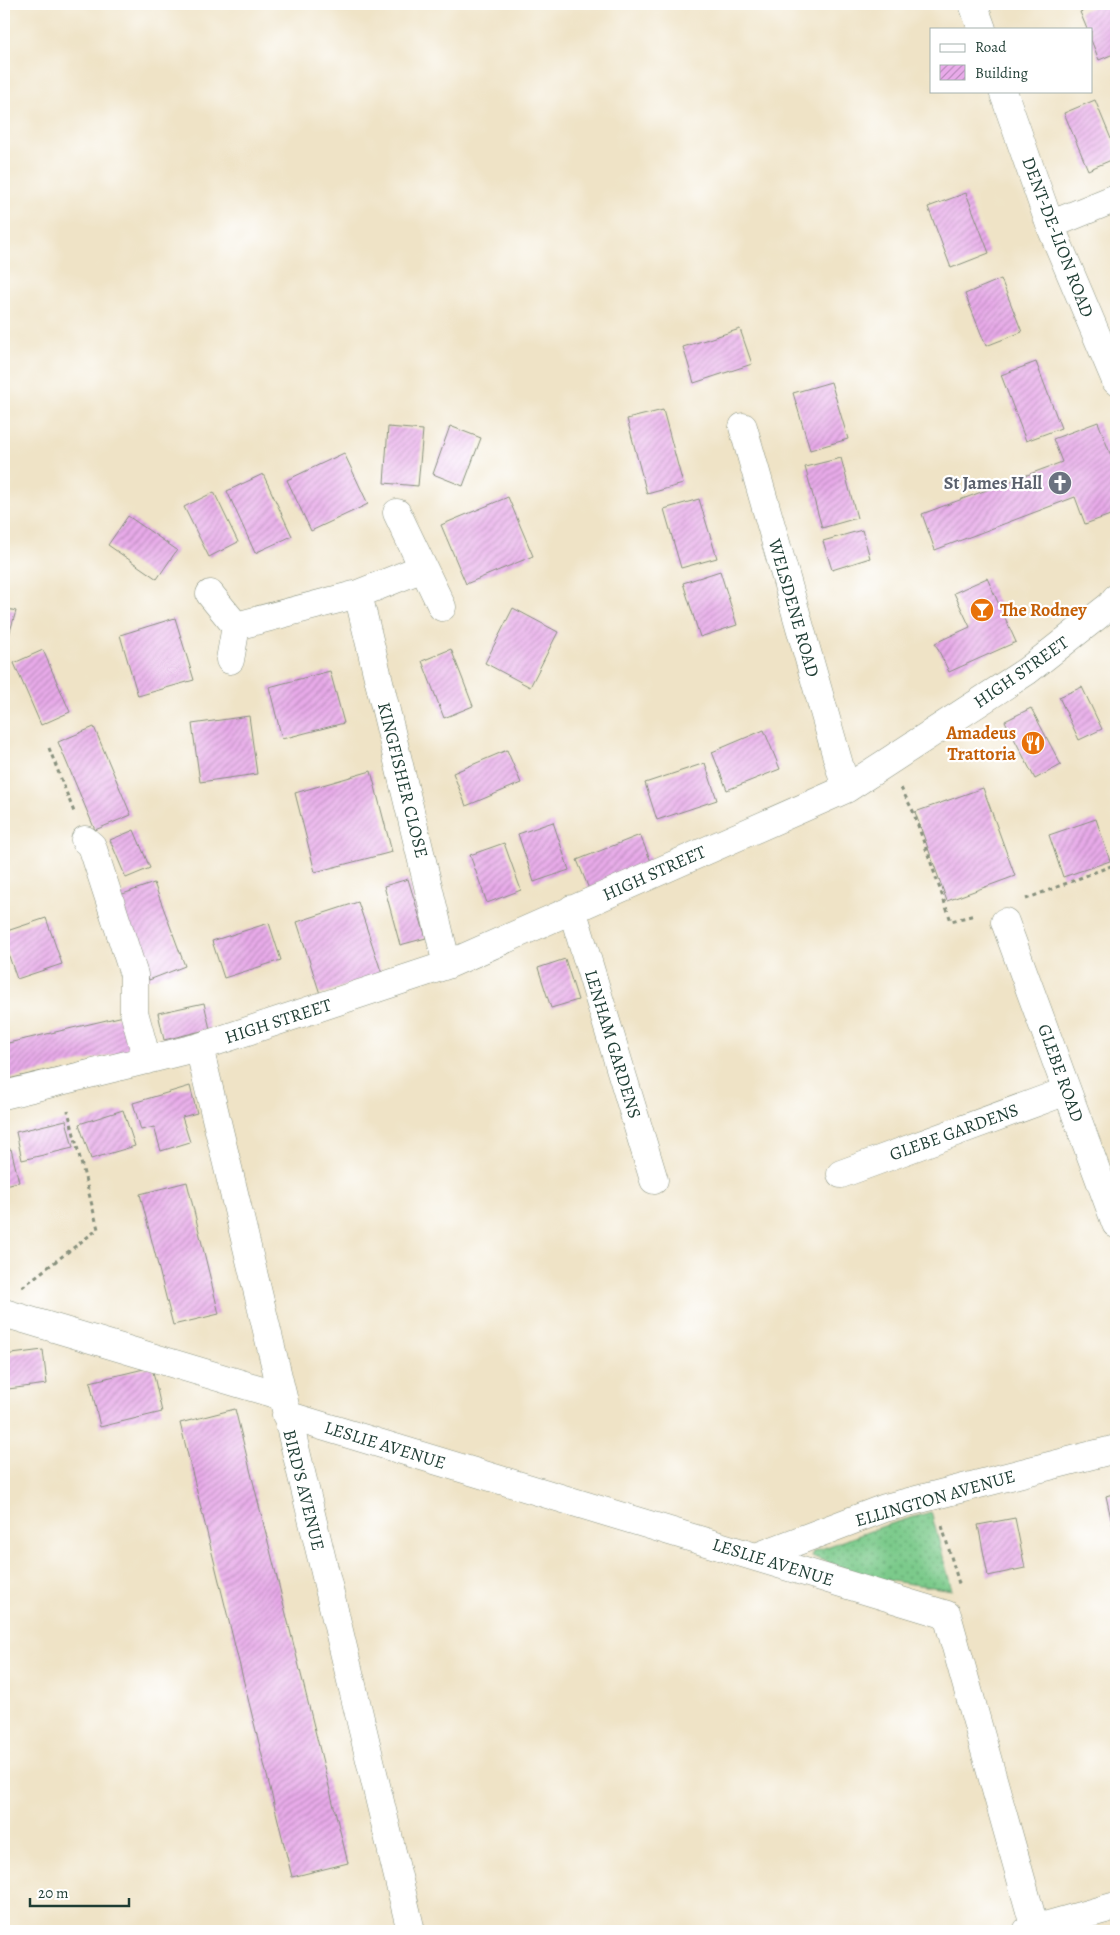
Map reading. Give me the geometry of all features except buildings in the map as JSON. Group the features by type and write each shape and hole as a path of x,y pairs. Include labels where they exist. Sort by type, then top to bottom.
{"street":[{"path":"973,4 982,28"},
{"name":"DENT-DE-LION ROAD","path":"1003,92 1050,225 1116,381"},
{"path":"1050,225 1116,198"},
{"name":"WELSDENE ROAD","path":"743,427 846,788"},
{"path":"397,513 442,607"},
{"path":"236,626 358,594 423,568"},
{"path":"210,594 236,626 230,660"},
{"name":"KINGFISHER CLOSE","path":"358,594 447,965"},
{"name":"HIGH STREET","path":"4,1096 198,1047 447,965 846,788 1027,671 1111,605 1116,598"},
{"path":"85,840 92,846 134,975 134,1012 147,1060"},
{"name":"LENHAM GARDENS","path":"572,909 654,1180"},
{"name":"GLEBE ROAD","path":"1012,912 1067,1091 1116,1224"},
{"name":"BIRD'S AVENUE","path":"198,1047 411,1931"},
{"name":"GLEBE GARDENS","path":"841,1174 1067,1091"},
{"name":"LESLIE AVENUE","path":"4,1314 756,1557 948,1615"},
{"name":"ELLINGTON AVENUE","path":"756,1557 885,1508 1116,1449"},
{"path":"948,1615 1031,1930 1116,1906"}],"path":[{"path":"49,748 85,840"},
{"path":"888,761 913,811 952,921 976,915"},
{"path":"1012,912 1116,864"},
{"path":"19,1289 98,1229 61,1081"},
{"path":"933,1496 962,1593 948,1615"}],"green space":[{"path":"931,1512 952,1590 872,1578 811,1556 813,1552 884,1526"}],"place":[{"name":"St James Hall","path":"1060,483"},
{"name":"The Rodney","path":"982,610"},
{"name":"Amadeus Trattoria","path":"1033,743"}]}
